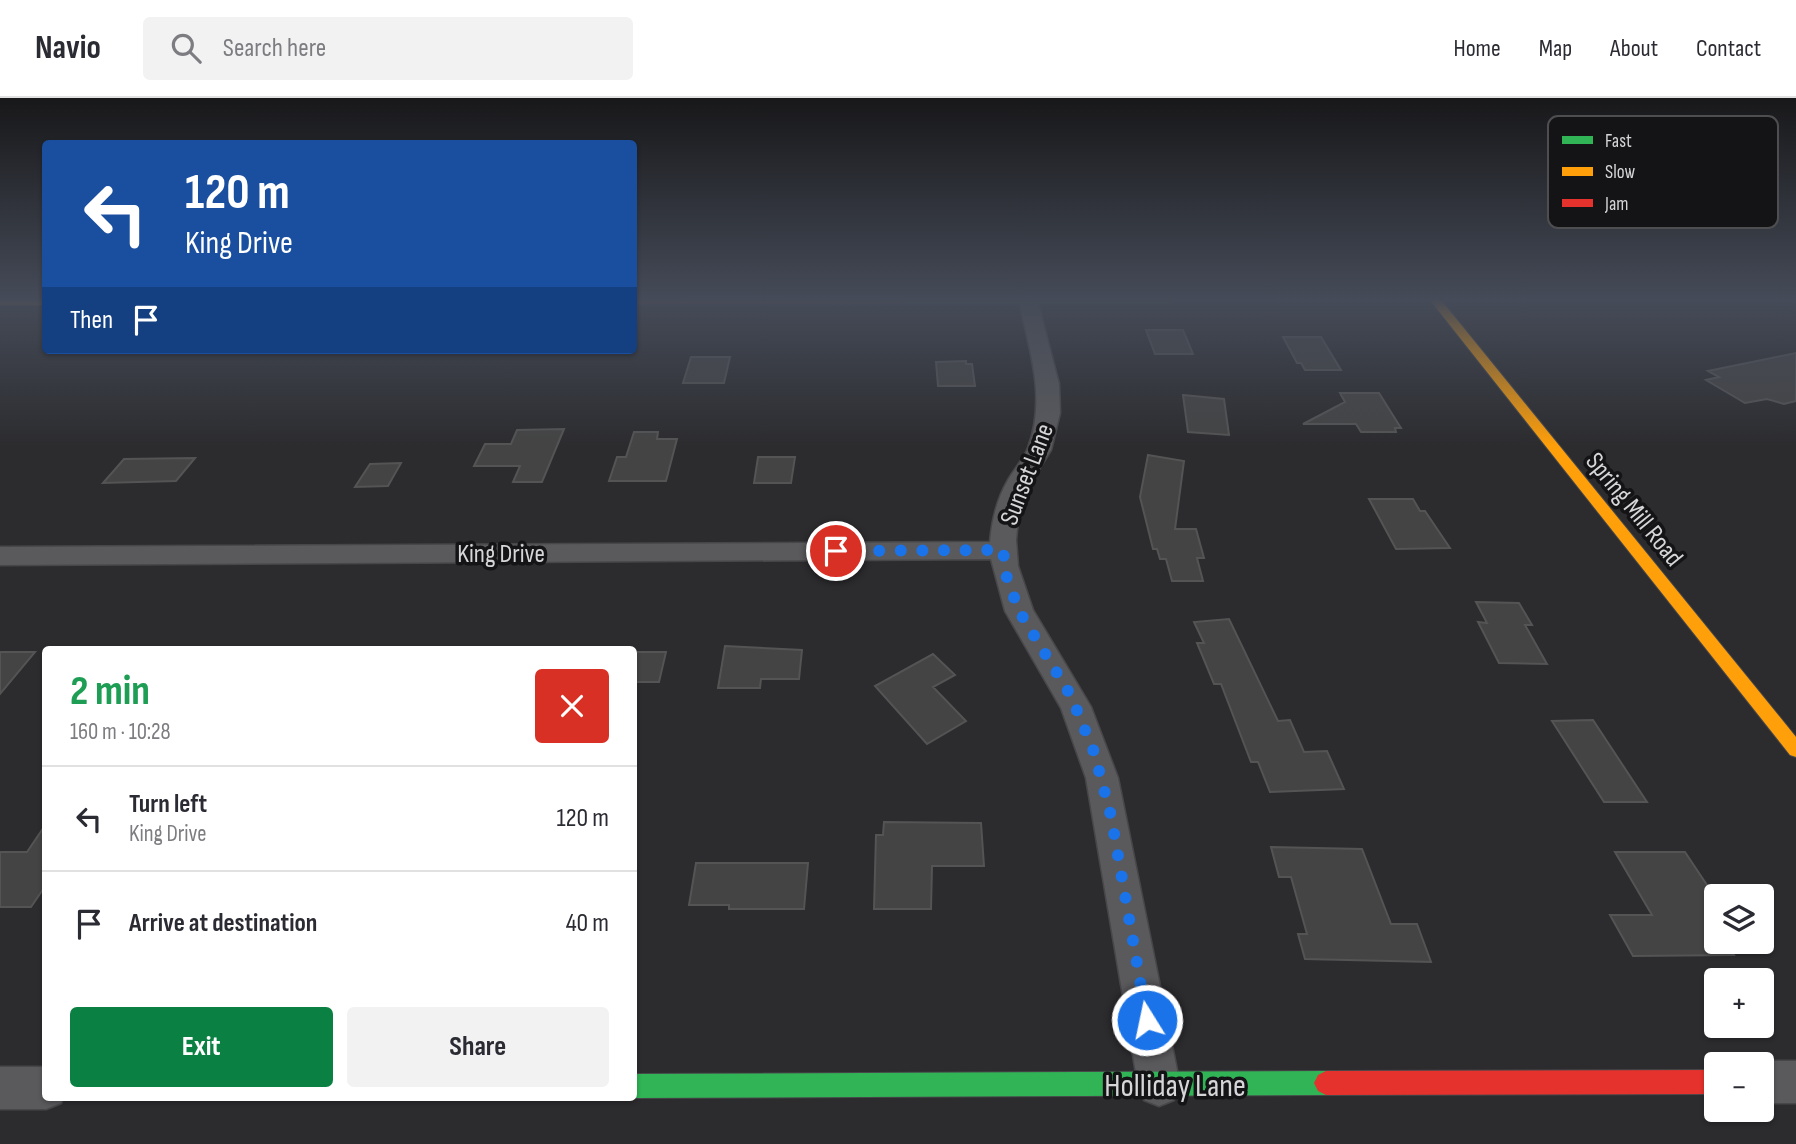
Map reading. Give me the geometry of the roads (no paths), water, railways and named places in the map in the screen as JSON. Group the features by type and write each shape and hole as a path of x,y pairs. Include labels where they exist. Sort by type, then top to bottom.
{"street":[{"name":"Sunset Lane","path":"1040,349 1048,384 1049,414 1039,450 1019,482 1007,509 1003,550 1006,575 1019,611 1071,696 1086,729 1102,778 1159,1085"},
{"name":"Spring Mill Road","path":"1474,349 1796,750"},
{"name":"King Drive","path":"0,556 1003,550"},
{"name":"Holliday Lane","path":"637,1086 1704,1082"},
{"path":"1774,1082 1796,1082"},
{"path":"0,1088 42,1087"}]}
